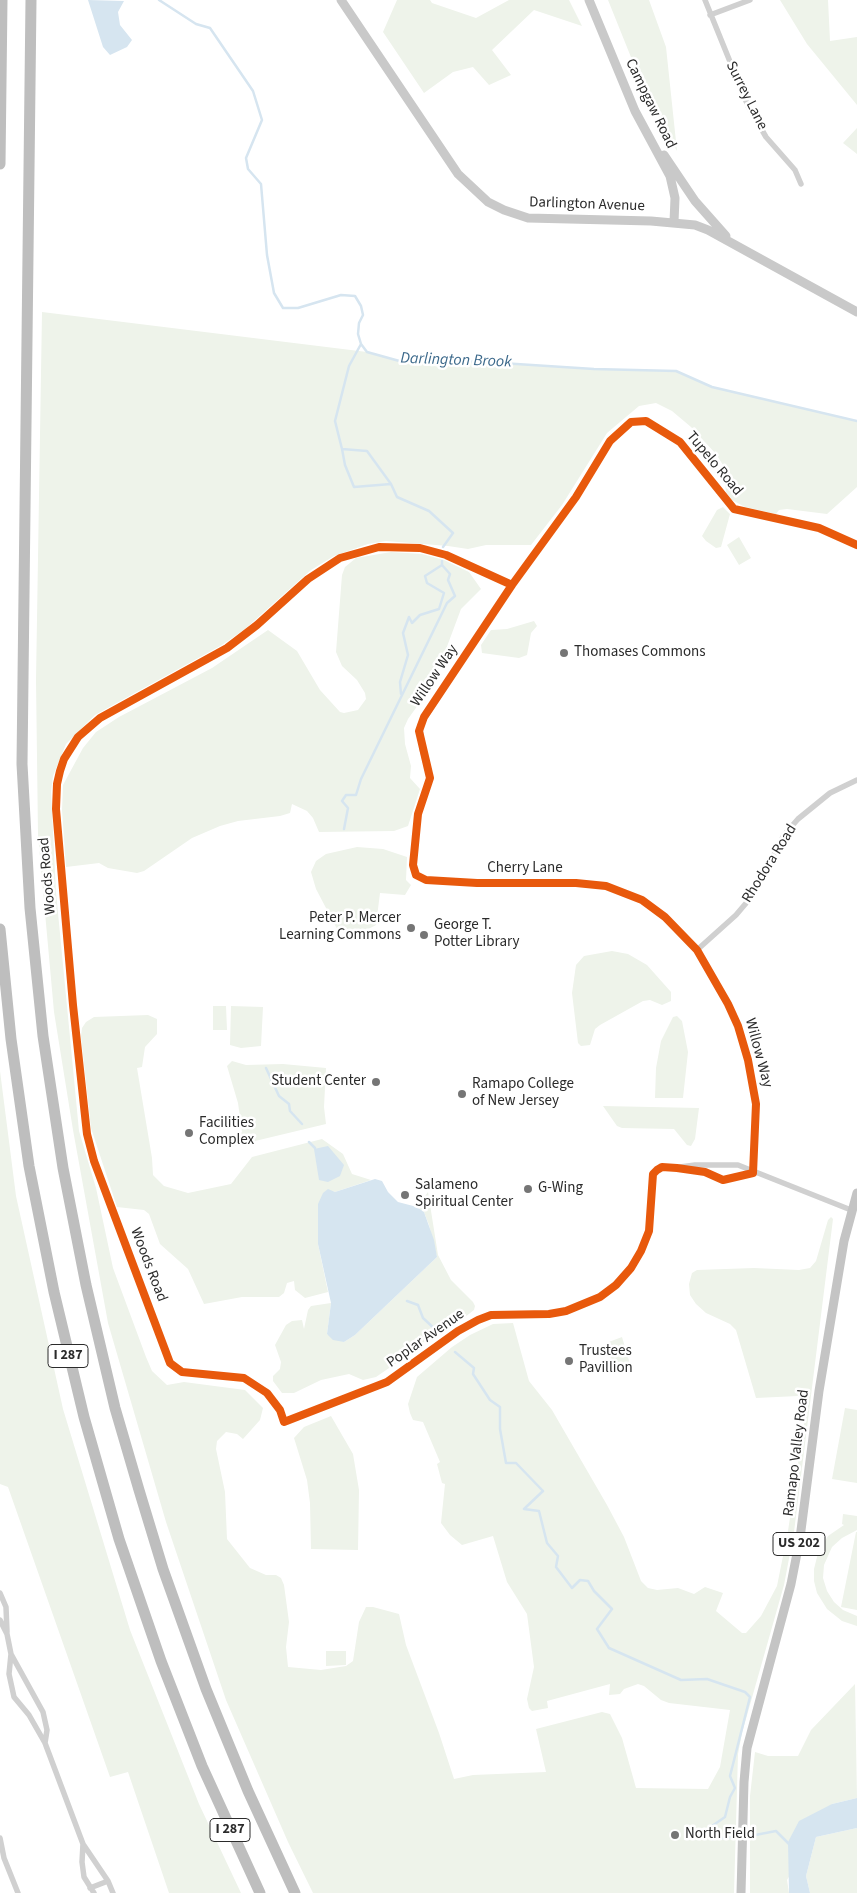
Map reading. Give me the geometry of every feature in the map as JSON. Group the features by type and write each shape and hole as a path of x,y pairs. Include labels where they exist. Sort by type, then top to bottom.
{"highway":[{"path":"0,164 2,0"},
{"name":"I 287","path":"31,0 22,764 30,917 42,1036 65,1177 86,1285 111,1392 138,1490 163,1569 206,1689 248,1791 295,1893"},
{"name":"I 287","path":"0,929 12,1048 29,1166 54,1292 84,1416 119,1539 160,1661 202,1766 260,1893"}],"main road":[{"name":"Darlington Avenue","path":"342,0 458,174 488,202 528,218 674,222 708,230 857,312"},
{"name":"Campgaw Road","path":"589,0 621,79 674,188 674,222"},
{"path":"649,134 701,208 735,245"},
{"name":"Ramapo Valley Road","path":"741,1893 744,1782 747,1748 761,1690 782,1620 798,1548 819,1391 844,1241 857,1193"}],"street":[{"name":"Surrey Lane","path":"705,0 748,106 766,137 795,170 801,184"},
{"path":"710,16 750,0"},
{"name":"Tupelo Road","path":"512,585 576,497 610,441 622,429 636,421 651,423 680,442 734,509 818,528 857,545"},
{"name":"Woods Road","path":"284,1422 280,1410 267,1393 244,1378 182,1372 170,1364 94,1161 85,1126 72,996 56,810 57,784 60,771 78,736 100,718 227,648 258,625 308,578 340,558 379,547 420,548 446,555 512,585"},
{"name":"Willow Way","path":"425,793 430,778 421,744 419,731 421,722 512,585"},
{"name":"Rhodora Road","path":"696,950 736,915 747,902 759,884 784,835 798,819 814,804 857,780"},
{"name":"Cherry Lane","path":"425,793 418,814 414,844 413,868 418,877 426,880 478,883 576,883 612,887 627,892 655,908 696,950"},
{"name":"Willow Way","path":"696,950 728,1004 748,1060 757,1114 753,1173"},
{"name":"Poplar Avenue","path":"284,1422 387,1382 458,1331 478,1320 491,1315 549,1314 566,1310 600,1296 619,1281 641,1250 648,1230 653,1174 662,1167 738,1165 753,1173 851,1210"},
{"path":"677,1168 705,1172 723,1180 753,1173"},
{"path":"0,1593 6,1607 7,1634 12,1654 43,1712 47,1730 45,1743"},
{"path":"0,1620 7,1634"},
{"path":"12,1654 9,1674 14,1697 29,1715 45,1743 83,1844 108,1881 113,1893"},
{"path":"0,1838 2,1859 18,1893"},
{"path":"83,1844 82,1862 84,1877 92,1891 108,1881"}],"shaded area":[{"path":"88,0 124,1 118,12 120,25 132,40 127,47 110,55 103,47"},
{"path":"397,0 430,0 432,3 476,18 509,0 569,0 582,26 534,10 492,50 511,75 489,85 473,67 453,72 424,93 383,32"},
{"path":"608,0 649,0 666,47 677,151 647,97"},
{"path":"780,0 828,0 830,41 857,37 857,105 807,44"},
{"path":"857,128 857,154 843,143"},
{"path":"42,312 367,352 403,362 439,359 594,369 676,371 712,387 857,421 857,487 827,514 787,509 779,510 776,514 745,507 732,500 726,492 723,465 716,454 691,427 672,411 656,403 639,406 607,433 562,505 531,545 486,545 468,549 386,541 368,544 334,556 311,570 245,629 222,645 95,715 66,744 53,776 51,792 56,892 79,1131 96,1188 113,1268 146,1357 152,1371 167,1385 184,1382 245,1390 263,1408 260,1420 243,1439 237,1434 226,1432 217,1441 216,1449 225,1492 227,1539 250,1568 266,1575 276,1575 281,1578 284,1585 289,1622 286,1647 288,1667 321,1670 346,1666 353,1661 359,1622 366,1607 399,1614 406,1645 454,1779 473,1775 546,1772 536,1729 602,1712 610,1714 622,1738 636,1788 708,1789 720,1767 730,1710 669,1703 661,1700 644,1686 638,1684 624,1689 620,1694 609,1695 610,1684 547,1701 548,1708 532,1711 529,1708 527,1699 534,1667 527,1614 507,1582 493,1536 462,1545 450,1535 441,1523 445,1484 442,1483 437,1464 440,1462 423,1422 413,1420 408,1404 417,1377 452,1347 470,1335 493,1324 513,1323 529,1381 552,1410 607,1505 624,1537 641,1581 648,1588 657,1590 678,1588 694,1594 705,1587 723,1593 716,1611 742,1633 746,1633 761,1616 777,1586 788,1531 805,1405 798,1396 756,1398 736,1330 730,1324 706,1313 696,1304 690,1295 689,1284 692,1273 697,1270 754,1268 799,1270 810,1268 816,1261 828,1220 831,1217 833,1219 794,1532 784,1585 742,1733 738,1754 734,1893 313,1893 288,1842 226,1700 166,1522 108,1323 54,1012 38,835 36,680"},
{"path":"723,507 730,514 721,547 716,548 702,536 717,510"},
{"path":"739,537 751,558 739,565 727,545"},
{"path":"391,552 422,554 444,560 469,572 481,589 461,609 433,684 408,719 404,728 405,744 411,766 410,778 420,789 408,826 394,831 319,832 313,818 307,811 292,804 290,813 238,821 220,826 192,838 144,871 137,873 108,868 99,863 66,867 62,810 63,785 83,748 96,732 119,717 212,668 268,630 297,651 320,690 340,712 358,710 366,699 365,693 357,680 342,666 336,652 342,575 345,567 356,558"},
{"path":"534,621 537,626 531,633 527,655 519,658 482,653 481,645 491,630 507,629"},
{"path":"357,847 383,849 407,857 406,880 411,885 405,895 380,893 376,925 359,934 352,935 339,931 336,927 316,889 311,872 316,861 326,854"},
{"path":"612,951 628,954 647,965 671,992 671,1001 662,1005 650,1000 643,1001 600,1025 595,1029 590,1045 581,1046 578,1043 572,993 576,965 584,956"},
{"path":"213,1006 226,1006 227,1030 213,1030"},
{"path":"231,1006 263,1007 261,1046 241,1048 230,1045"},
{"path":"148,1015 157,1019 157,1034 145,1047 142,1067 137,1068 152,1158 153,1175 164,1186 188,1193 231,1184 252,1157 322,1139 343,1154 352,1174 371,1180 335,1192 328,1190 318,1244 328,1292 305,1298 295,1290 294,1281 287,1283 284,1293 279,1297 242,1297 204,1304 188,1269 160,1244 149,1214 144,1210 117,1207 91,1128 81,1036 82,1028 86,1022 94,1017"},
{"path":"677,1016 682,1021 688,1052 683,1098 655,1098 656,1068 661,1041 673,1017"},
{"path":"232,1061 246,1065 283,1064 326,1068 324,1107 326,1124 230,1147 228,1139 242,1132 238,1103 227,1066"},
{"path":"0,1071 16,1196 63,1409 130,1630 199,1804 241,1893 169,1893 128,1772 110,1777 8,1487 0,1484"},
{"path":"603,1106 699,1108 695,1139 691,1146 687,1145 674,1129 622,1128 617,1126"},
{"path":"328,1146 344,1165 340,1176 328,1182 319,1180 314,1149"},
{"path":"375,1179 382,1181 388,1192 398,1202 417,1207 424,1212 434,1240 437,1257 355,1335 344,1342 333,1340 327,1334 331,1303 318,1244 318,1204 323,1193 328,1189 335,1192"},
{"path":"428,1192 438,1255 451,1280 473,1302 474,1310 465,1317 437,1331 408,1355 376,1377 363,1380 349,1374 321,1380 294,1393 282,1393 273,1381 273,1376 280,1369 281,1362 275,1345 286,1325 292,1321 302,1320 304,1329 308,1310 311,1306 331,1303 327,1334 344,1342 355,1335 437,1257 424,1212 417,1207"},
{"path":"622,1337 630,1364 614,1369 606,1343"},
{"path":"845,1408 857,1410 857,1483 832,1479"},
{"path":"331,1416 353,1454 359,1490 358,1550 311,1549 310,1503 307,1480 294,1438 304,1427"},
{"path":"843,1514 857,1516 857,1530 842,1538 832,1547 824,1565 823,1578 827,1591 834,1602 843,1610 857,1616 857,1626 842,1621 827,1609 817,1593 814,1581 814,1569 818,1553 828,1536 844,1525 842,1524"},
{"path":"857,1532 857,1610 841,1607"},
{"path":"326,1651 346,1651 346,1665 326,1666"},
{"path":"855,1684 857,1798 832,1804 787,1880 789,1893 750,1893 750,1796 755,1752 768,1756 798,1756 811,1730"},
{"path":"857,1798 857,1828 816,1837 806,1876 810,1893 789,1893 788,1842 799,1821 832,1804"},
{"path":"857,1828 857,1893 810,1893 806,1876 816,1837"}],"waterway":[{"name":"Darlington Brook","path":"159,0 196,24 210,28 253,91 262,120 246,158 248,169 261,184 267,255 274,293 283,308 298,308 341,295 355,296 361,306 363,315 359,323 358,334 361,344 367,352 403,362 439,359 594,369 676,371 712,387 857,421"},
{"path":"361,344 349,366 335,421 342,449 367,451 391,484 397,497 429,511 453,533 443,547"},
{"path":"342,449 345,465 354,487 391,484"},
{"path":"344,829 348,808 342,801 346,795 356,795 361,779 447,603 455,596 448,580 450,574 442,565 442,561"},
{"path":"401,694 400,682 408,655 403,633 409,617 412,623 420,615 439,609 444,593 427,583 425,576 442,565"},
{"path":"266,1068 279,1096 289,1104 290,1111 302,1124"},
{"path":"309,1142 315,1148"},
{"path":"407,1301 418,1305 423,1318 437,1331"},
{"path":"455,1352 474,1368 473,1374 490,1400 500,1407 500,1429 506,1463 516,1463 543,1491 524,1509 539,1511 547,1543 558,1556 556,1567 572,1588 580,1580 588,1581 594,1591 612,1609 597,1629 609,1648 681,1680 707,1679 745,1692 750,1697 730,1776 735,1788 730,1797 725,1817 712,1826 712,1839 734,1837"},
{"path":"750,1836 776,1831 789,1844"}],"cycle path":[{"path":"512,585 446,555 420,548 379,547 340,558 308,579 257,625 227,648 100,718 78,737 64,759 60,771 57,784 56,809 73,1005 87,1134 94,1161 170,1363 182,1372 244,1378 267,1393 280,1410 284,1422 387,1382 458,1331 478,1320 491,1315 549,1314 566,1311 600,1297 616,1285 631,1268 641,1251 649,1231 653,1174 662,1167 705,1172 723,1180 753,1173 756,1104 748,1060 738,1026 728,1004 697,950 665,917 642,900 606,886 576,883 477,883 426,880 416,875 413,865 418,814 430,778 419,731 424,717 512,585 576,497 610,441 631,422 646,421 680,442 734,509 819,528 857,545"}],"place":[{"name":"Thomases Commons","path":"564,653"},
{"name":"Peter P. Mercer Learning Commons","path":"411,928"},
{"name":"George T. Potter Library","path":"424,935"},
{"name":"Student Center","path":"376,1082"},
{"name":"Ramapo College of New Jersey","path":"462,1094"},
{"name":"Facilities Complex","path":"189,1133"},
{"name":"G-Wing","path":"528,1189"},
{"name":"Salameno Spiritual Center","path":"405,1195"},
{"name":"Trustees Pavillion","path":"569,1361"},
{"name":"North Field","path":"675,1835"}]}
